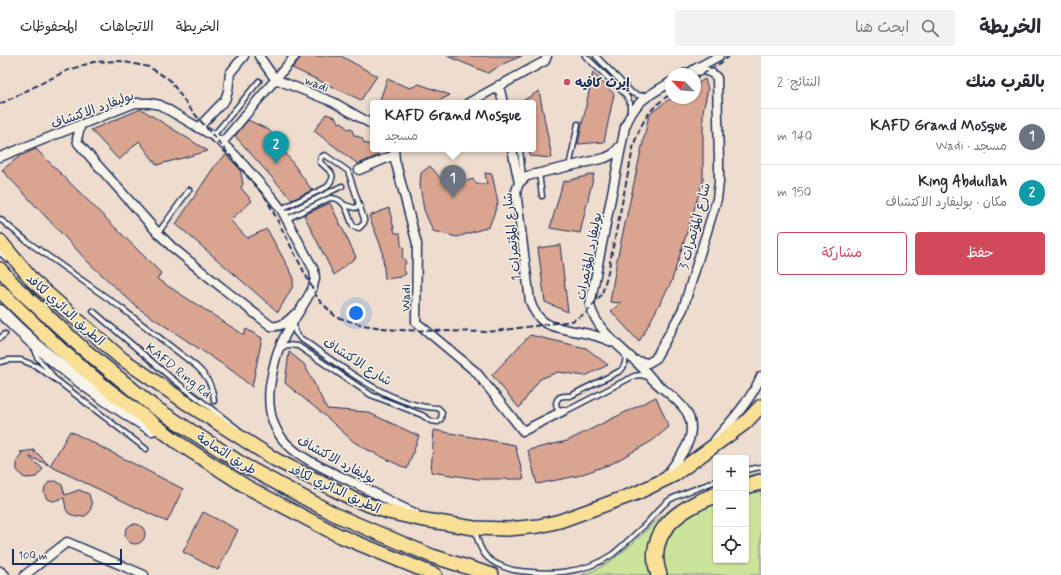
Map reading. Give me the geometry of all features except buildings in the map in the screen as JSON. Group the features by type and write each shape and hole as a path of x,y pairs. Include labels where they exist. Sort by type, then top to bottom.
{"highway":[{"path":"749,485 761,482"},
{"path":"659,575 656,566 655,550 658,538 670,521 685,509 713,496"}],"main road":[{"name":"الطريق الدائري لكافد","path":"0,241 33,281 121,358 186,402 249,440 276,460 353,499 388,512 434,522 474,528 508,529 538,526 560,521 636,493 674,475 745,423 761,406"},
{"name":"طريق الثمامة","path":"0,269 20,290 80,346 154,407 245,466 338,516 432,556 492,575"},
{"name":"طريق الثمامة","path":"0,291 60,349 106,388 180,444"},
{"name":"طريق الثمامة","path":"0,311 16,328 67,370 121,410 180,444 247,486 338,535 432,574"}],"street":[{"path":"198,128 225,100 228,91 230,73 244,56"},
{"path":"259,56 275,79"},
{"path":"222,143 295,56"},
{"path":"473,100 545,61 547,56"},
{"path":"697,68 719,56"},
{"name":"شارع المؤتمرات 3","path":"634,360 644,363 651,362 677,320 687,296 717,199 719,182 717,78 712,72 701,70"},
{"name":"wadi","path":"275,79 333,102 370,123"},
{"path":"500,85 502,100"},
{"name":"بوليفارد المؤتمرات","path":"663,481 689,440 689,421 685,409 634,360 615,344 595,320 590,305 622,144 629,117 638,103 665,86"},
{"name":"بوليفارد الاكتشاف","path":"0,156 130,104 142,103 160,105 213,136 222,143 270,195 284,214 314,270 315,278 311,293 300,309 278,351 271,381 269,410 272,421 283,442 290,448 326,470 434,522"},
{"path":"81,124 77,138 78,143 172,247 221,288 271,326 277,327 282,325 300,309"},
{"name":"شارع المؤتمرات 1","path":"615,344 597,335 549,325 540,320 533,311 530,301 516,187 521,181 539,173 609,157 617,151 622,144"},
{"path":"359,170 394,152"},
{"name":"Wadi","path":"394,152 417,244 416,322 476,372 523,431 563,411"},
{"path":"513,152 521,181"},
{"path":"703,454 743,408 761,376"},
{"path":"25,575 67,542 144,575"},
{"path":"0,571 5,575"}],"lane":[{"path":"585,56 626,95 630,103 629,117"},
{"path":"596,56 632,93 640,96 652,94"},
{"path":"213,136 259,81"},
{"path":"569,167 578,124"},
{"path":"520,152 521,181"},
{"path":"331,171 320,162 320,159 325,155 348,171 364,219 364,223 359,228 353,226 345,205"},
{"path":"284,214 327,187 331,179 331,171 334,166 340,165"},
{"path":"539,173 542,196"},
{"path":"284,214 342,186"},
{"path":"158,233 189,190"},
{"path":"284,214 330,198 335,198 345,205 355,208 359,203"},
{"name":"الطريق الدائري لكافد","path":"0,219 28,242 120,307 196,366 210,381 214,401"},
{"path":"0,253 33,281"},
{"name":"KAFD Ring Rd","path":"93,311 170,377 240,430"},
{"name":"شارع الاكتشاف","path":"278,351 287,345 298,346 371,395 422,415 431,421 438,422 441,419 442,412 438,408 416,404 389,395 368,384 300,338 296,332 294,321"},
{"path":"0,338 5,334"},
{"name":"طريق الثمامة","path":"33,342 37,357 55,378"},
{"path":"623,351 625,362 620,371 570,396 559,397 556,405 559,410 568,410 634,376 643,376 653,379"},
{"path":"0,362 8,360 21,360 36,366 55,378 146,449"},
{"path":"749,469 761,467"},
{"path":"474,528 477,542 481,551 495,564 509,569 537,574 550,575 565,573 591,565 612,554 647,523 669,500 713,482"}],"green space":[{"path":"761,473 761,575 581,575 594,571 618,556 672,508 693,496 713,488 713,563 749,563 749,475"}],"railway":[{"path":"701,75 729,56"},
{"path":"0,104 66,71 93,62 120,61 149,67 170,80 188,106 266,198 318,299 336,317 363,325 396,330 488,332 572,321 586,313 602,294 608,272 634,144 640,128 652,109 665,98"}],"place":[{"name":"إيرث كافيه","path":"567,82"},
{"name":"King Abdullah","path":"276,164"},
{"name":"KAFD Grand Mosque","path":"453,198"}]}
